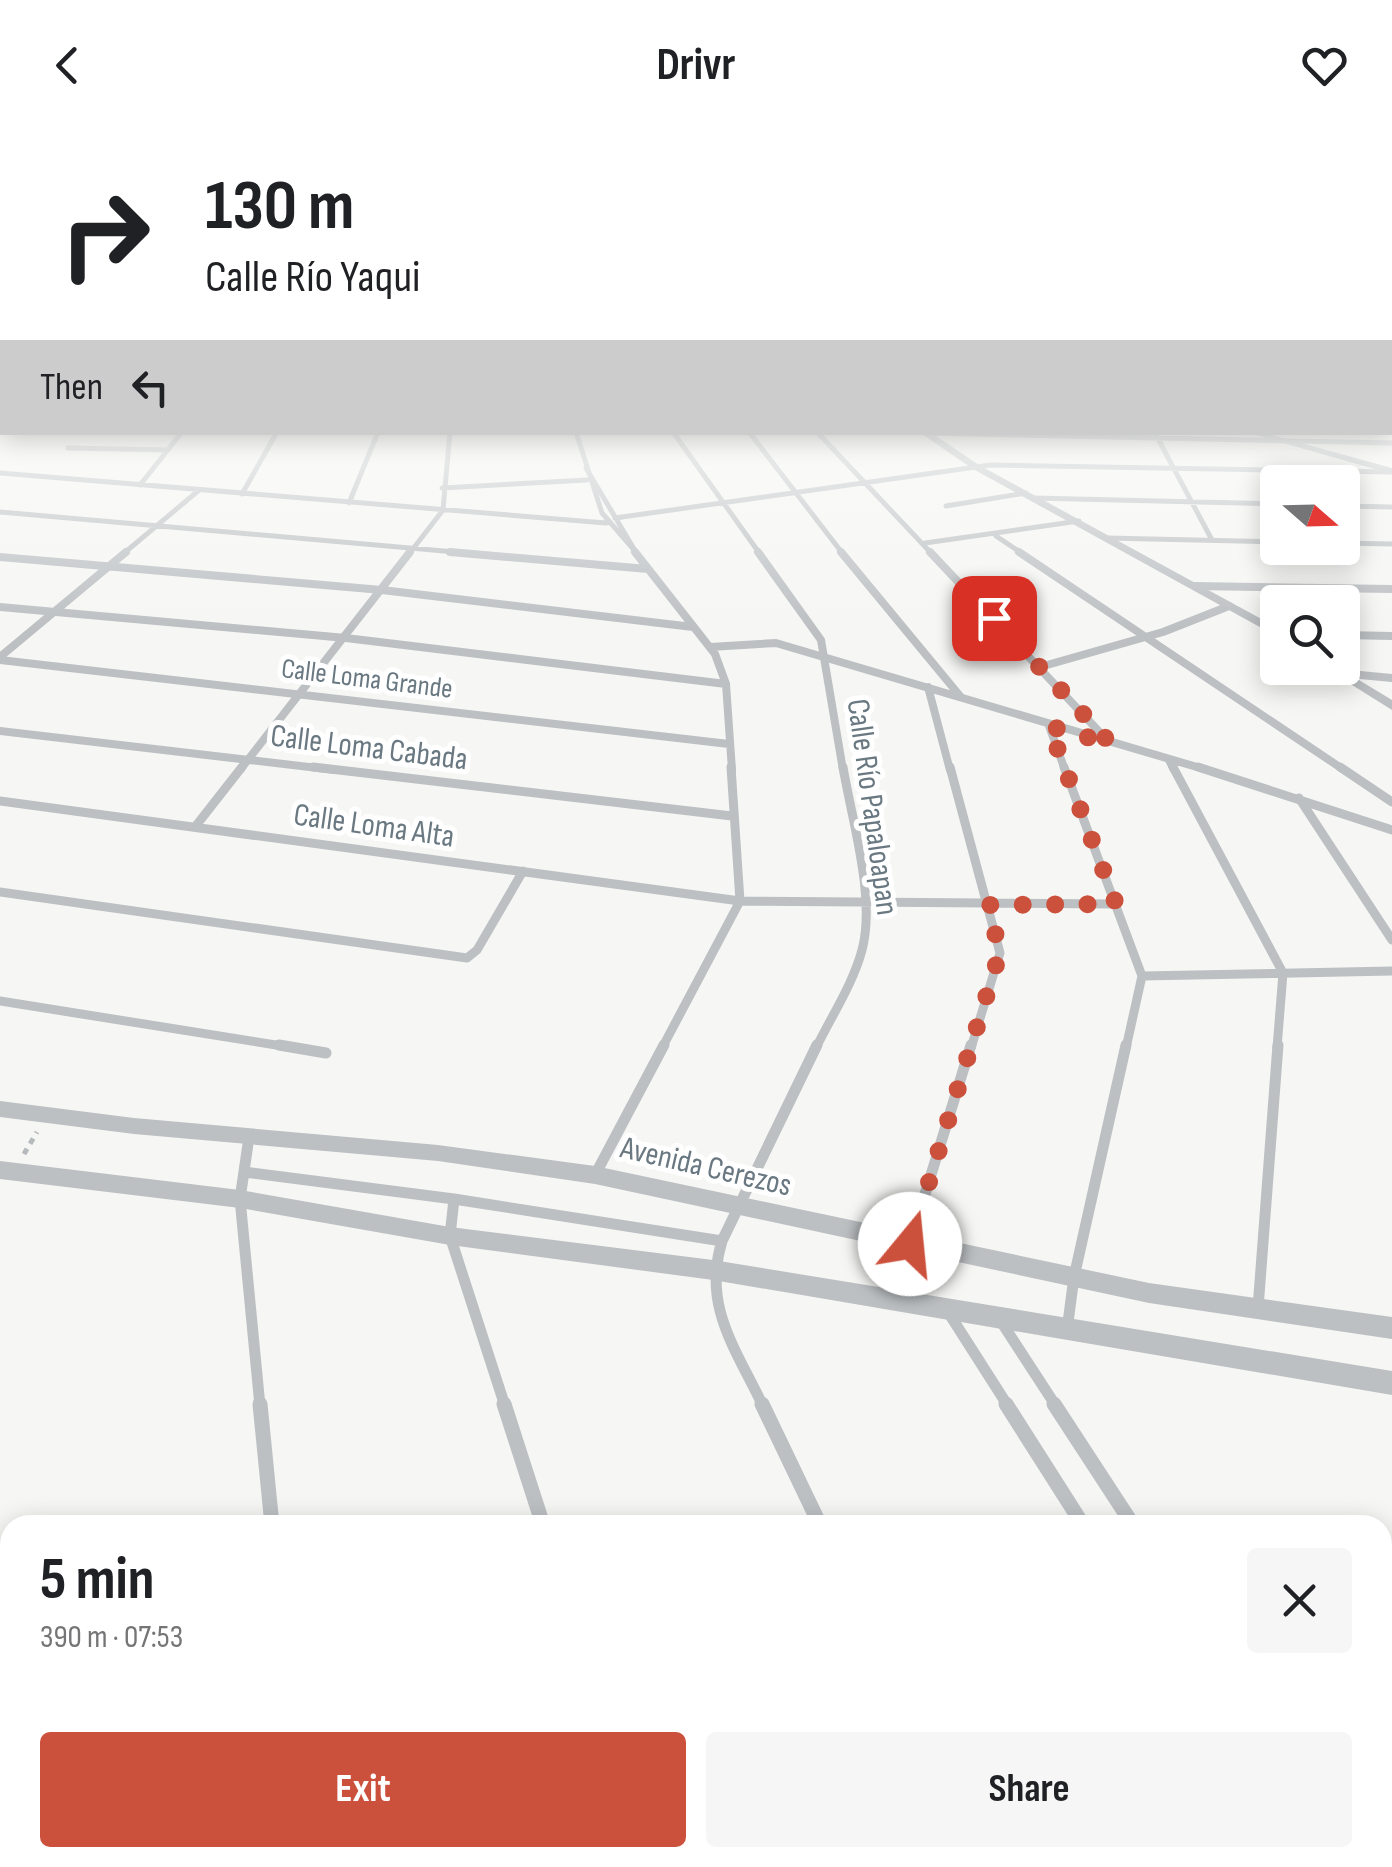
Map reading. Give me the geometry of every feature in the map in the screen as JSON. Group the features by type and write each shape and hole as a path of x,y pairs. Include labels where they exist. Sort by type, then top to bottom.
{"street":[{"path":"140,486 156,466"},
{"path":"242,494 258,466"},
{"path":"349,504 364,466"},
{"path":"194,828 443,510 445,466"},
{"name":"Calle Río Papaloapan","path":"696,466 821,640 866,931 861,954 712,1270"},
{"path":"773,466 960,697"},
{"path":"852,466 1111,744"},
{"path":"615,518 976,467 1392,471"},
{"path":"976,467 1260,623"},
{"path":"586,468 587,480 606,523 636,551"},
{"path":"586,468 648,569 710,647 726,684 740,901 596,1175"},
{"path":"1173,468 1212,540"},
{"path":"0,473 606,523"},
{"path":"442,488 587,480"},
{"path":"0,659 198,490"},
{"path":"946,506 1030,495 1260,504"},
{"path":"1360,506 1392,507"},
{"path":"0,512 648,569"},
{"path":"925,544 1079,521"},
{"path":"996,536 1392,802"},
{"path":"1107,538 1260,541"},
{"path":"1360,543 1392,544"},
{"path":"0,557 382,590 694,626"},
{"path":"1195,586 1392,589"},
{"path":"1040,667 1147,636 1229,606"},
{"path":"0,607 346,638 726,684"},
{"path":"1360,635 1392,636"},
{"path":"710,647 776,643 1298,797 1392,830"},
{"name":"Calle Loma Grande","path":"0,659 729,744"},
{"path":"1360,674 1392,678"},
{"path":"1359,685 1392,706"},
{"path":"910,1244 1000,952 928,687"},
{"path":"1049,726 1142,976 1074,1277 1067,1331"},
{"name":"Calle Loma Cabada","path":"0,730 732,816"},
{"path":"1169,760 1283,973 1258,1309"},
{"path":"1378,791 1392,786"},
{"path":"1298,797 1392,940"},
{"name":"Calle Loma Alta","path":"0,801 740,901 1116,904"},
{"path":"0,892 467,958 477,950 523,871"},
{"path":"1142,976 1392,971"},
{"path":"0,1001 326,1053"},
{"name":"Avenida Cerezos","path":"0,1109 438,1153 596,1175 1149,1293 1392,1328"},
{"path":"249,1137 240,1199 271,1515"},
{"path":"7,1171 240,1199 450,1236 712,1270 1392,1383"},
{"path":"244,1172 454,1199 722,1242"},
{"path":"454,1199 450,1236 540,1515"},
{"path":"712,1270 718,1313 815,1515"},
{"path":"947,1311 1077,1515"},
{"path":"1000,1320 1127,1515"}],"path":[{"path":"7,1171 47,1115"}],"route":[{"path":"910,1244 1000,952 988,905 1116,904 1049,726 1111,744 994,618"}]}
